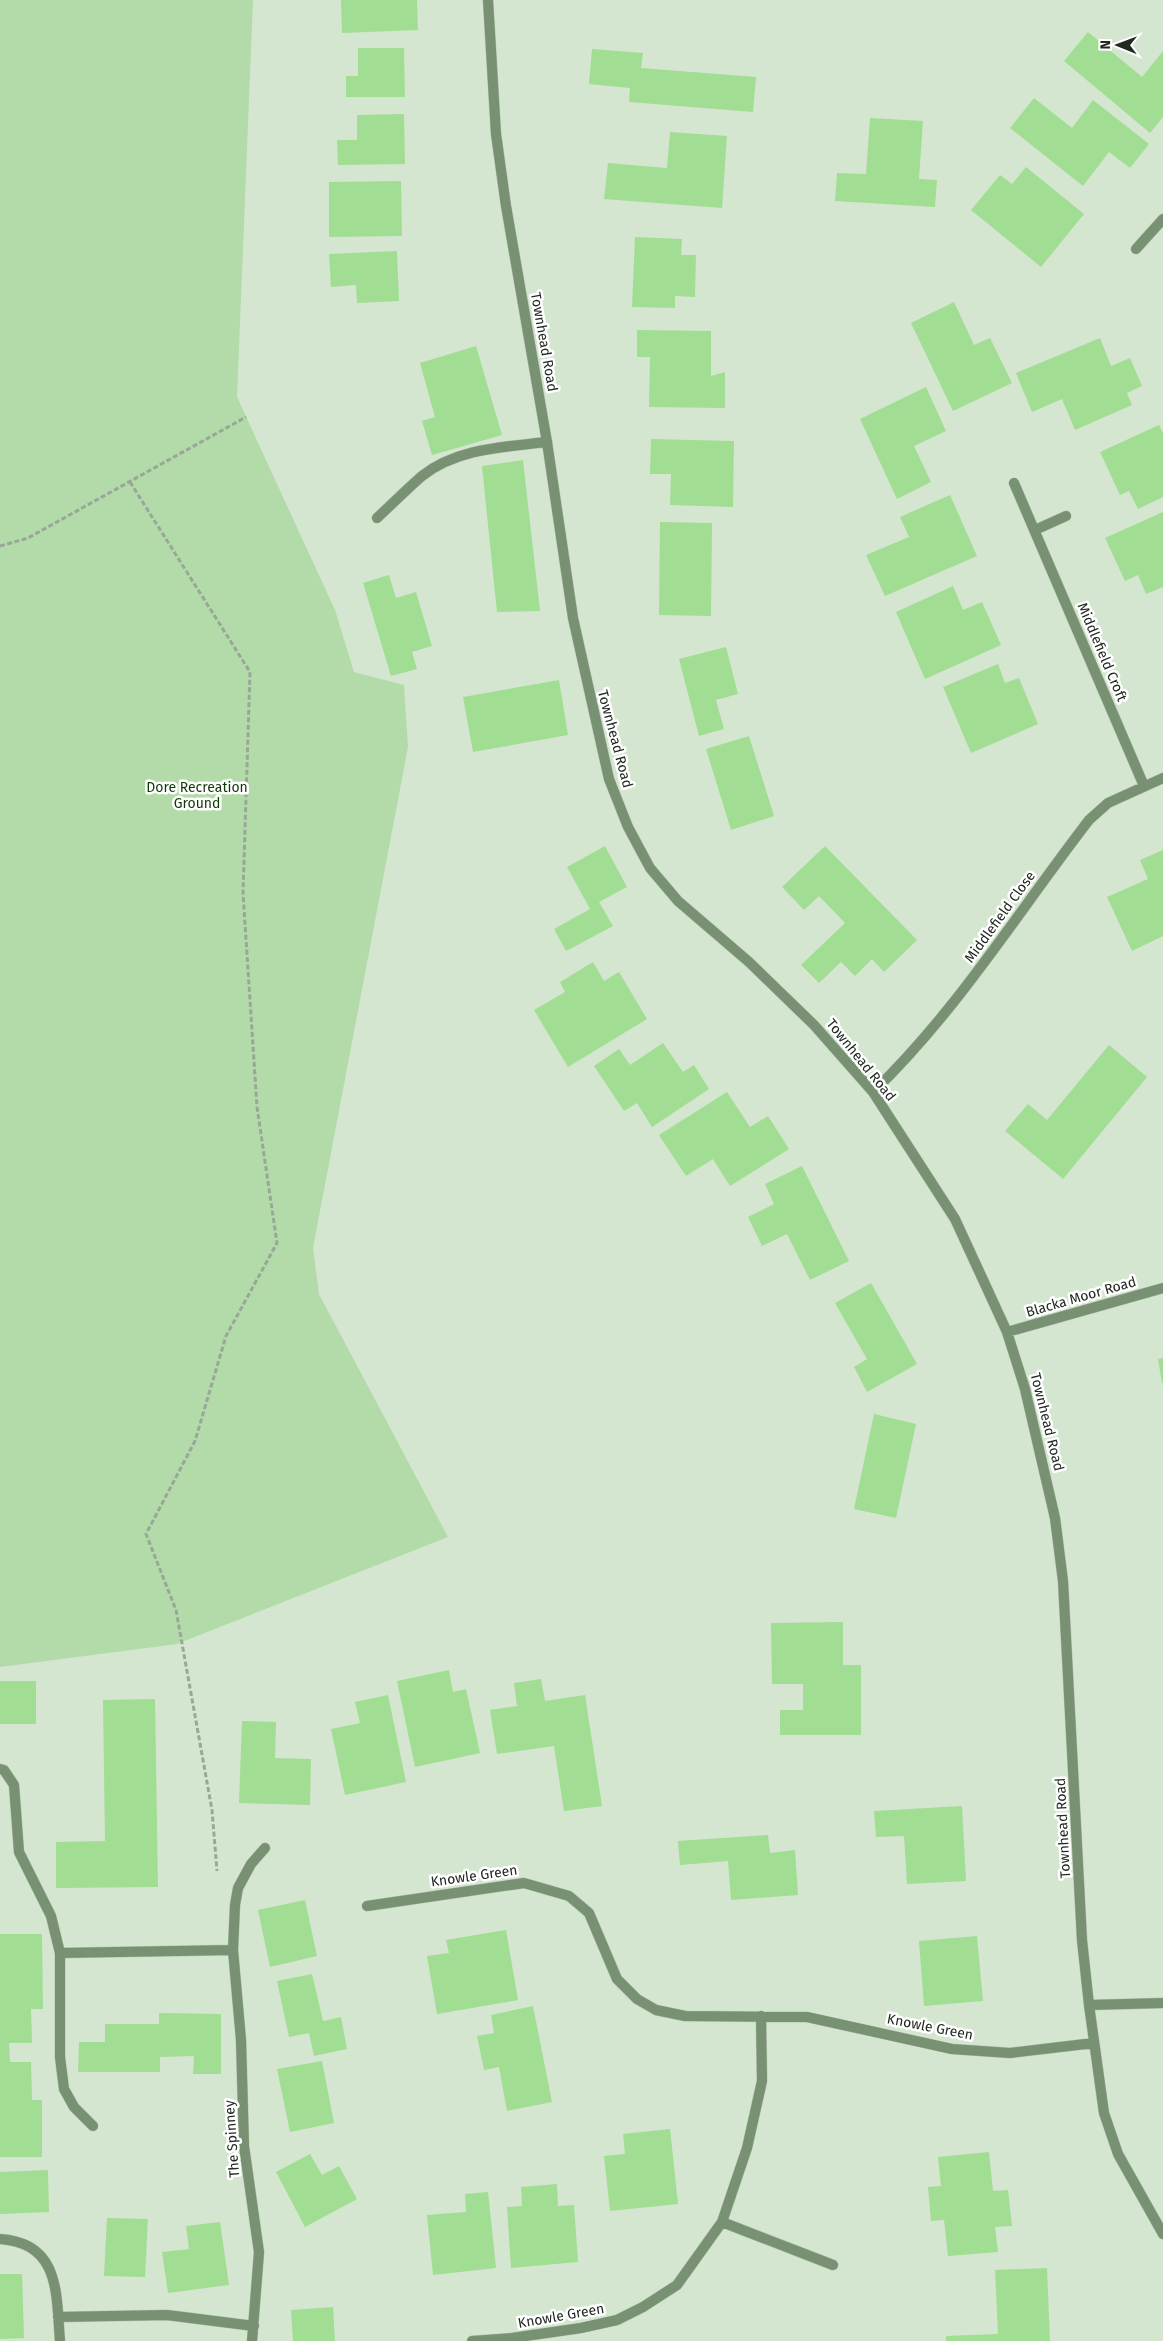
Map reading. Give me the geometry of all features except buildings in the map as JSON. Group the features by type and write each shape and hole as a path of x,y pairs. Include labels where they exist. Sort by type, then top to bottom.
{"street":[{"name":"Townhead Road","path":"488,0 496,134 505,197 547,442 573,618 594,719 609,779 628,827 650,868 678,901 749,962 814,1025 873,1092 955,1219 1007,1332 1041,1452 1055,1518 1063,1581 1082,1940 1104,2113 1118,2154 1163,2234"},
{"path":"1136,249 1163,220"},
{"path":"377,518 424,475 450,460 487,449 547,442"},
{"name":"Middlefield Croft","path":"1014,483 1144,786"},
{"path":"1035,530 1066,516"},
{"name":"Middlefield Close","path":"873,1092 920,1045 988,958 1089,820 1108,803 1163,778"},
{"name":"Blacka Moor Road","path":"1007,1332 1163,1288"},
{"path":"0,1769 4,1770 14,1785 19,1852 51,1916 60,1953 60,2057 64,2089 74,2107 93,2126"},
{"name":"The Spinney","path":"252,2341 259,2252 244,2146 241,2040 233,1950 235,1905 238,1888 251,1864 265,1848"},
{"name":"Knowle Green","path":"367,1906 524,1883 548,1888 569,1896 589,1913 617,1979 636,1999 656,2010 686,2016 807,2017 952,2049 1010,2053 1094,2043"},
{"path":"60,1953 233,1950"},
{"path":"1089,2005 1163,2003"},
{"name":"Knowle Green","path":"472,2341 512,2340 617,2320 643,2307 677,2285 722,2222 747,2148 762,2081 761,2016"},
{"path":"722,2222 833,2264"},
{"path":"0,2239 29,2246 43,2258 54,2275 60,2341"},
{"path":"58,2317 166,2315 254,2326"}],"path":[{"path":"0,546 28,538 246,417"},
{"path":"130,482 250,672 243,893 257,1107 277,1243 226,1336 195,1441 146,1534 176,1610 212,1810 218,1878 238,1888"}],"green space":[{"name":"Dore Recreation Ground","path":"0,0 253,0 237,397 335,610 354,672 404,685 408,747 313,1248 319,1294 448,1537 177,1644 0,1667"}]}
